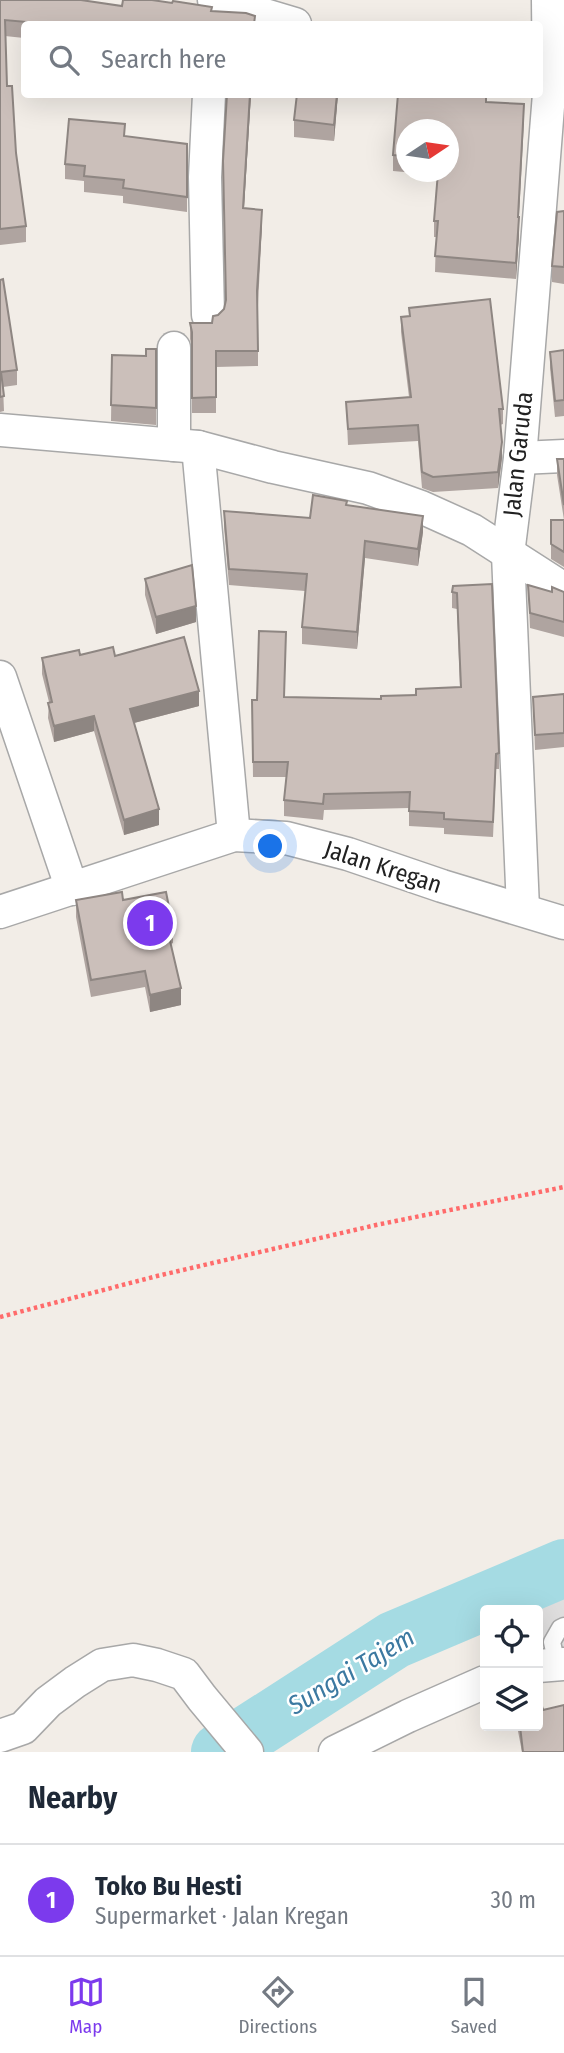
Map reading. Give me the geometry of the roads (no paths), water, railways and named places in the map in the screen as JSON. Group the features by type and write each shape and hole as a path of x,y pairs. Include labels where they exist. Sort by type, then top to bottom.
{"street":[{"path":"212,21 214,0 285,21"},
{"name":"Jalan Garuda","path":"523,909 508,554 520,458 551,94 548,0"},
{"path":"208,315 205,177 209,98"},
{"path":"174,348 234,835"},
{"path":"0,430 186,446 368,488 421,507 472,530 564,589"},
{"path":"520,458 564,456"},
{"path":"0,677 72,888"},
{"name":"Jalan Kregan","path":"0,912 234,835 286,838 348,853 442,886 564,923"},
{"path":"0,1736 23,1727 48,1702 102,1665 133,1660 184,1674 247,1752"},
{"path":"335,1752 428,1706 480,1684"}],"lane":[{"path":"553,1665 552,1642 564,1626"}],"waterway":[{"name":"Sungai Tajem","path":"220,1752 394,1640 564,1568"}],"place":[{"name":"Toko Bu Hesti","path":"150,923"}]}
